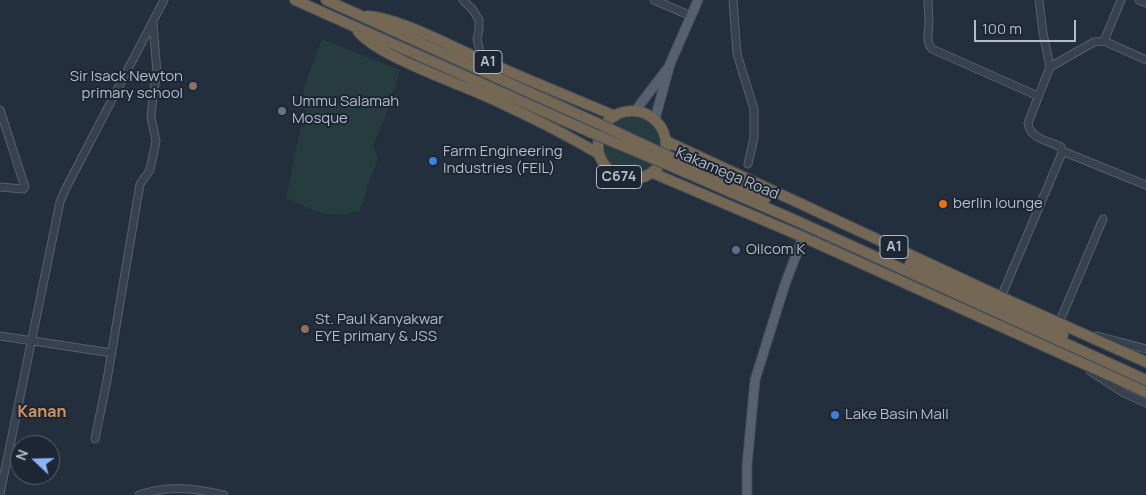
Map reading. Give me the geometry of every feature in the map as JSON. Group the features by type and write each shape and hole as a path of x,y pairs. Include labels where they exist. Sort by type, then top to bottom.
{"highway":[{"name":"Kakamega Road","path":"295,0 592,133 797,221 1146,380"},
{"name":"A1","path":"326,0 358,15 394,22 615,116"},
{"name":"Kakamega Road","path":"358,15 670,157 997,302 1092,350 1146,374"},
{"name":"A1","path":"356,28 363,38 377,47 408,63 492,98 574,139 599,154"},
{"path":"615,116 635,111 646,114 662,128 666,141"},
{"name":"C674","path":"615,116 606,123 598,143 599,154 603,164 610,172 619,177 630,180 640,179 653,173 664,158 667,148 666,141"},
{"name":"A1","path":"666,141 1146,362"},
{"name":"A1","path":"653,173 802,237 1146,392"}],"main road":[{"path":"655,120 670,64 698,0"},
{"path":"635,111 670,64"},
{"path":"747,495 747,465 755,380 784,284 802,237"}],"street":[{"path":"0,494 52,240 65,190 164,0"},
{"path":"463,0 473,10 479,20 480,30 477,39 482,60"},
{"path":"654,0 692,16"},
{"path":"733,0 737,54 754,110 754,138 748,164"},
{"path":"928,0 929,22 927,39 928,45 932,49 1038,96"},
{"path":"1039,0 1050,67 1028,124 1029,128 1034,135 1058,146 1062,151 1146,185"},
{"path":"1104,41 1121,0"},
{"path":"1139,0 1146,3"},
{"path":"95,439 112,353 140,184 150,170 156,141 151,117 158,73 153,23"},
{"path":"1050,67 1094,42 1104,41 1146,60"},
{"path":"0,110 25,187 23,190 0,187"},
{"path":"1002,297 1062,151"},
{"path":"1059,323 1103,219"},
{"path":"1080,332 1146,349"},
{"path":"0,336 112,353"},
{"path":"1069,357 1124,393 1146,403"},
{"path":"139,495 166,488 184,487 224,495"}],"green space":[{"path":"322,39 400,70 385,118 373,146 378,159 369,180 364,200 359,211 348,214 321,213 286,198 305,112 303,90"},
{"path":"632,116 648,121 656,129 661,145 656,161 648,169 632,174 616,169 608,161 603,145 608,129 616,121"}],"place":[{"name":"Sir Isack Newton primary school","path":"193,86"},
{"name":"Ummu Salamah Mosque","path":"282,111"},
{"name":"Farm Engineering Industries (FEIL)","path":"433,161"},
{"name":"berlin lounge","path":"943,204"},
{"name":"Oilcom K","path":"736,250"},
{"name":"St. Paul Kanyakwar EYE primary & JSS","path":"305,329"},
{"name":"Lake Basin Mall","path":"835,415"}],"district":[{"name":"Kanan","path":"42,413"}]}
